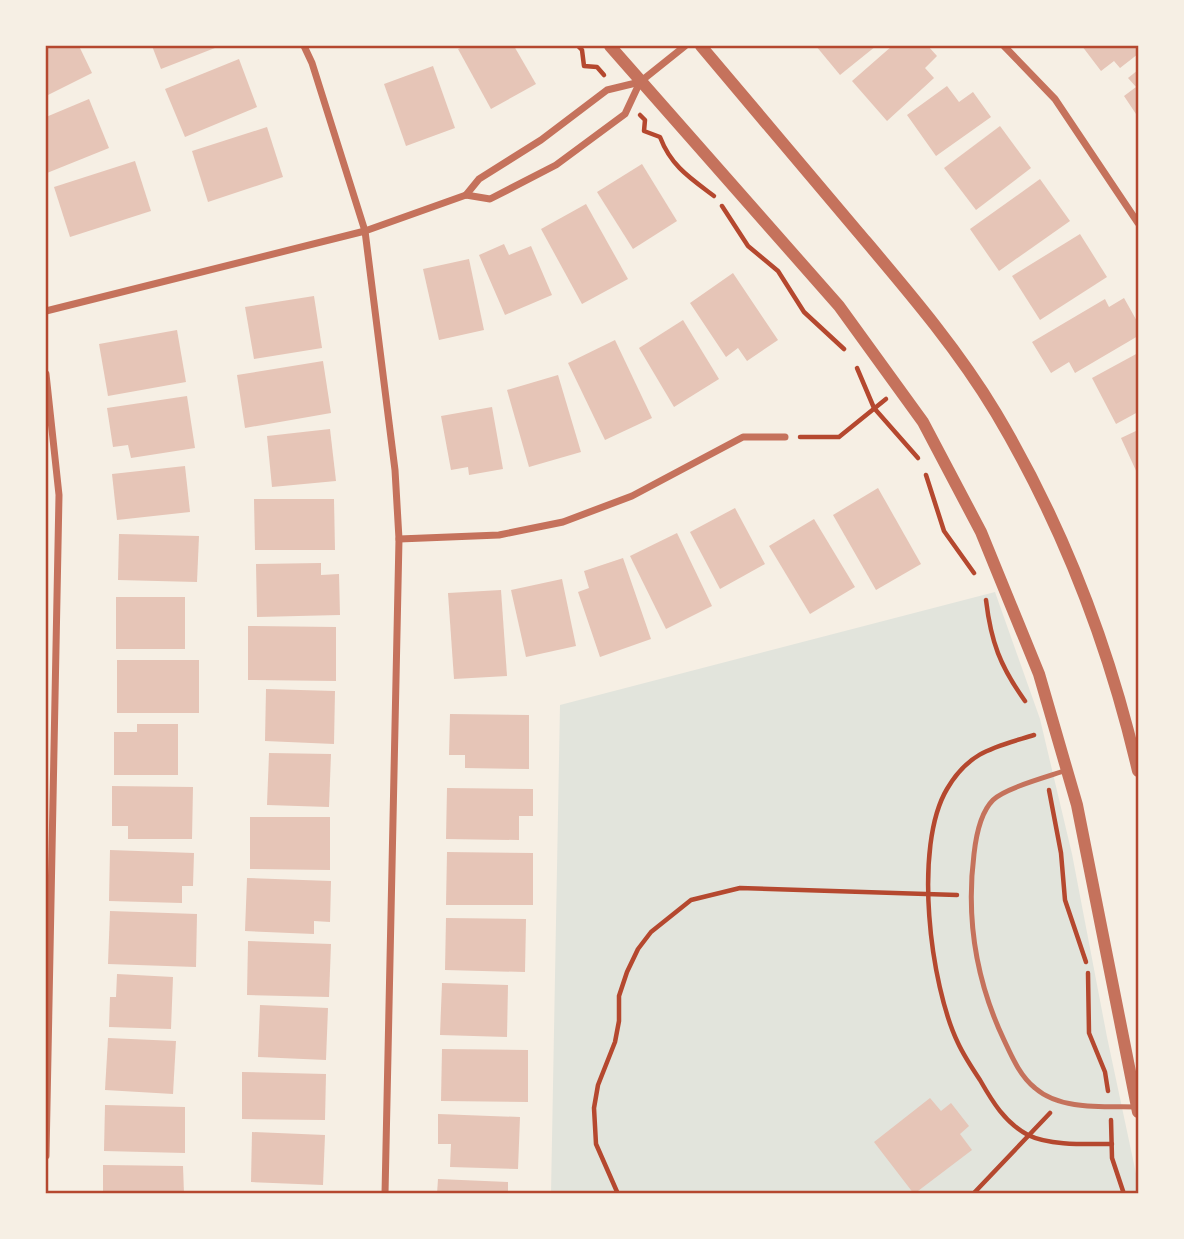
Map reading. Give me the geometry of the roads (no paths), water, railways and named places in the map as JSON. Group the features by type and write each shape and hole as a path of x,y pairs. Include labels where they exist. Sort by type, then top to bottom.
{"street":[{"path":"304,46 312,63 365,232 395,470 399,539 385,1194"},
{"path":"610,46 839,306 923,422 981,532 1039,674 1077,805 1138,1109"},
{"path":"46,311 365,232 466,195 480,179 541,140 607,90 640,82 685,46"},
{"path":"701,46 933,320 996,413 1048,512 1089,606 1123,704 1139,771"},
{"path":"1004,46 1055,99 1139,223"},
{"path":"466,195 490,199 556,165 625,114 640,82"},
{"path":"46,374 60,495 46,1156"},
{"path":"399,539 499,535 563,522 632,496 743,437 785,437"}],"lane":[{"path":"1067,770 1003,793 993,800 977,833 971,895 974,949 987,1000 1000,1033 1021,1073 1035,1088 1050,1099 1138,1109"}]}
